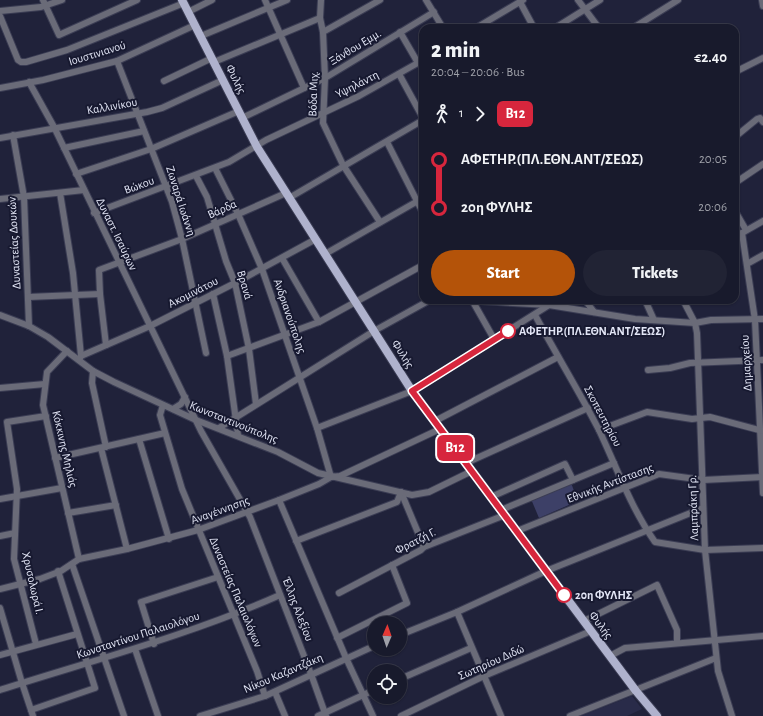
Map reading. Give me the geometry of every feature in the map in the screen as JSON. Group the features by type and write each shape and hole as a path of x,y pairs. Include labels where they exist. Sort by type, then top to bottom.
{"main road":[{"name":"Φυλής","path":"183,2 257,147 412,391 636,691 657,716"}],"street":[{"path":"0,11 62,0"},
{"path":"44,3 59,34 137,0"},
{"path":"188,12 212,0"},
{"path":"265,0 304,88"},
{"path":"201,36 287,0"},
{"name":"Βόδα Μιχ.","path":"321,0 320,18 323,32 325,78 323,122 343,165 380,222"},
{"path":"323,32 380,0"},
{"path":"426,0 441,24"},
{"path":"578,0 596,24"},
{"path":"562,24 600,0"},
{"path":"639,24 678,0"},
{"path":"762,0 763,6"},
{"path":"483,24 522,1 532,24"},
{"path":"0,16 21,62 67,50 183,2"},
{"name":"Ξάνθου Εμμ.","path":"76,174 151,149 304,88 325,78 434,12"},
{"path":"164,81 320,18"},
{"name":"Ιουστινιανού","path":"0,88 117,60 195,25"},
{"path":"400,32 419,60"},
{"path":"739,70 763,58"},
{"name":"Ζωναρά Ιωάννη","path":"117,60 167,187 182,239 206,353"},
{"name":"Υψηλάντη","path":"257,147 266,140 359,96 419,63"},
{"path":"399,74 419,112"},
{"name":"Καλλινίκου","path":"0,138 162,108 223,80"},
{"name":"Δυναστ. Ισαύρων","path":"29,82 64,148 94,213 196,420"},
{"path":"739,134 761,120"},
{"name":"Βάρδα","path":"100,294 99,270 120,264 238,214 288,195 386,142 419,121"},
{"path":"64,148 144,131"},
{"name":"Δυναστείας Δουκών","path":"13,135 24,197 25,276 28,297 29,326"},
{"path":"386,142 419,205"},
{"name":"Βώκου","path":"94,213 196,176 257,147"},
{"path":"739,180 763,164"},
{"name":"Ανδριανούπολης","path":"215,168 238,214 262,269 317,428 331,477"},
{"name":"Βρανά","path":"196,176 207,197 235,284 249,349 256,404"},
{"path":"0,199 84,190"},
{"path":"60,193 72,273 80,358"},
{"path":"325,254 417,202"},
{"path":"739,220 744,232"},
{"path":"739,235 763,222"},
{"name":"Δημαρχείου","path":"744,232 760,360 763,493"},
{"name":"Ακομινάτου","path":"80,358 150,326 235,284 316,239"},
{"path":"747,264 763,255"},
{"path":"282,258 319,322"},
{"path":"227,356 319,322 419,267"},
{"path":"28,297 100,294 106,345"},
{"path":"213,294 227,356 238,435"},
{"path":"219,428 374,331 423,304"},
{"path":"474,304 494,339"},
{"path":"534,304 654,320 695,323 711,320 763,319"},
{"path":"588,304 594,312"},
{"path":"647,304 654,320"},
{"name":"Λαμπράκη Γρ.","path":"684,304 695,323 699,363 705,550 716,640 716,658 721,682 732,716"},
{"path":"317,428 412,391 549,305"},
{"name":"Κωνσταντινούπολης","path":"0,315 29,326 48,337 67,351 80,358 93,371 196,420 238,435 278,452 318,473 412,495 429,492 472,471"},
{"name":"Σκοπευτηρίου","path":"535,315 588,408 614,462 625,489 655,542 705,550 763,548"},
{"name":"Κόκκινης Μηλιάς","path":"67,351 50,368 45,384 43,405 79,559"},
{"path":"435,422 558,357"},
{"path":"648,370 670,368 690,363 760,360"},
{"path":"93,371 92,383 103,447 127,549"},
{"path":"0,388 45,384"},
{"path":"173,409 181,404 185,397"},
{"name":"Δυναστείας Παλαιολόγων","path":"163,405 160,415 182,489 265,696"},
{"path":"466,463 588,408"},
{"path":"599,430 647,412 692,419 710,417 762,431"},
{"name":"Χρυσολωρά Ι.","path":"36,644 14,559 18,496 7,422 46,416"},
{"name":"Έλλης Αλεξίου","path":"196,420 247,512 311,674 325,714"},
{"name":"Αναγέννησης","path":"0,589 58,572 79,559 169,539 198,530 279,500 331,477 340,476 350,472 440,429"},
{"path":"55,458 165,433"},
{"path":"139,439 169,539"},
{"name":"Φρατζή Γ.","path":"339,593 421,550 424,547 614,462"},
{"path":"491,497 565,464 572,480"},
{"path":"350,472 352,481"},
{"name":"Εθνικής Αντίστασης","path":"517,531 660,474 703,480 762,477"},
{"path":"0,499 62,488"},
{"path":"296,541 397,502 401,492"},
{"path":"401,492 424,547"},
{"path":"279,500 337,638 373,716"},
{"path":"68,513 116,505"},
{"path":"407,633 457,612 546,570 703,508"},
{"path":"0,536 15,532"},
{"path":"72,564 124,716"},
{"path":"337,638 407,603 392,565"},
{"path":"0,608 32,713 95,688 86,664 58,572"},
{"path":"154,644 141,602 218,578"},
{"path":"584,621 656,585 677,630 676,643"},
{"name":"Κωνσταντίνου Παλαιολόγου","path":"0,690 154,644 234,616 280,595"},
{"path":"457,612 501,716"},
{"name":"Σωτηρίου Διδώ","path":"401,716 484,676 591,631"},
{"path":"0,655 77,634"},
{"path":"610,656 625,648 763,636"},
{"path":"407,676 471,648"},
{"path":"135,649 158,716"},
{"name":"Νίκου Καζαντζάκη","path":"200,716 275,692 367,649"},
{"path":"570,716 716,658"},
{"path":"275,692 285,716"},
{"path":"318,716 367,693"}],"shaded area":[{"path":"571,483 578,501 539,518 531,499"},
{"path":"632,696 642,709 627,716 581,716"}],"bus line":[{"name":"Β12","path":"508,331 412,391 564,595"}],"place":[{"name":"ΑΦΕΤΗΡ.(ΠΛ.ΕΘΝ.ΑΝΤ/ΣΕΩΣ)","path":"508,331"},
{"name":"20η ΦΥΛΗΣ","path":"564,595"}]}
